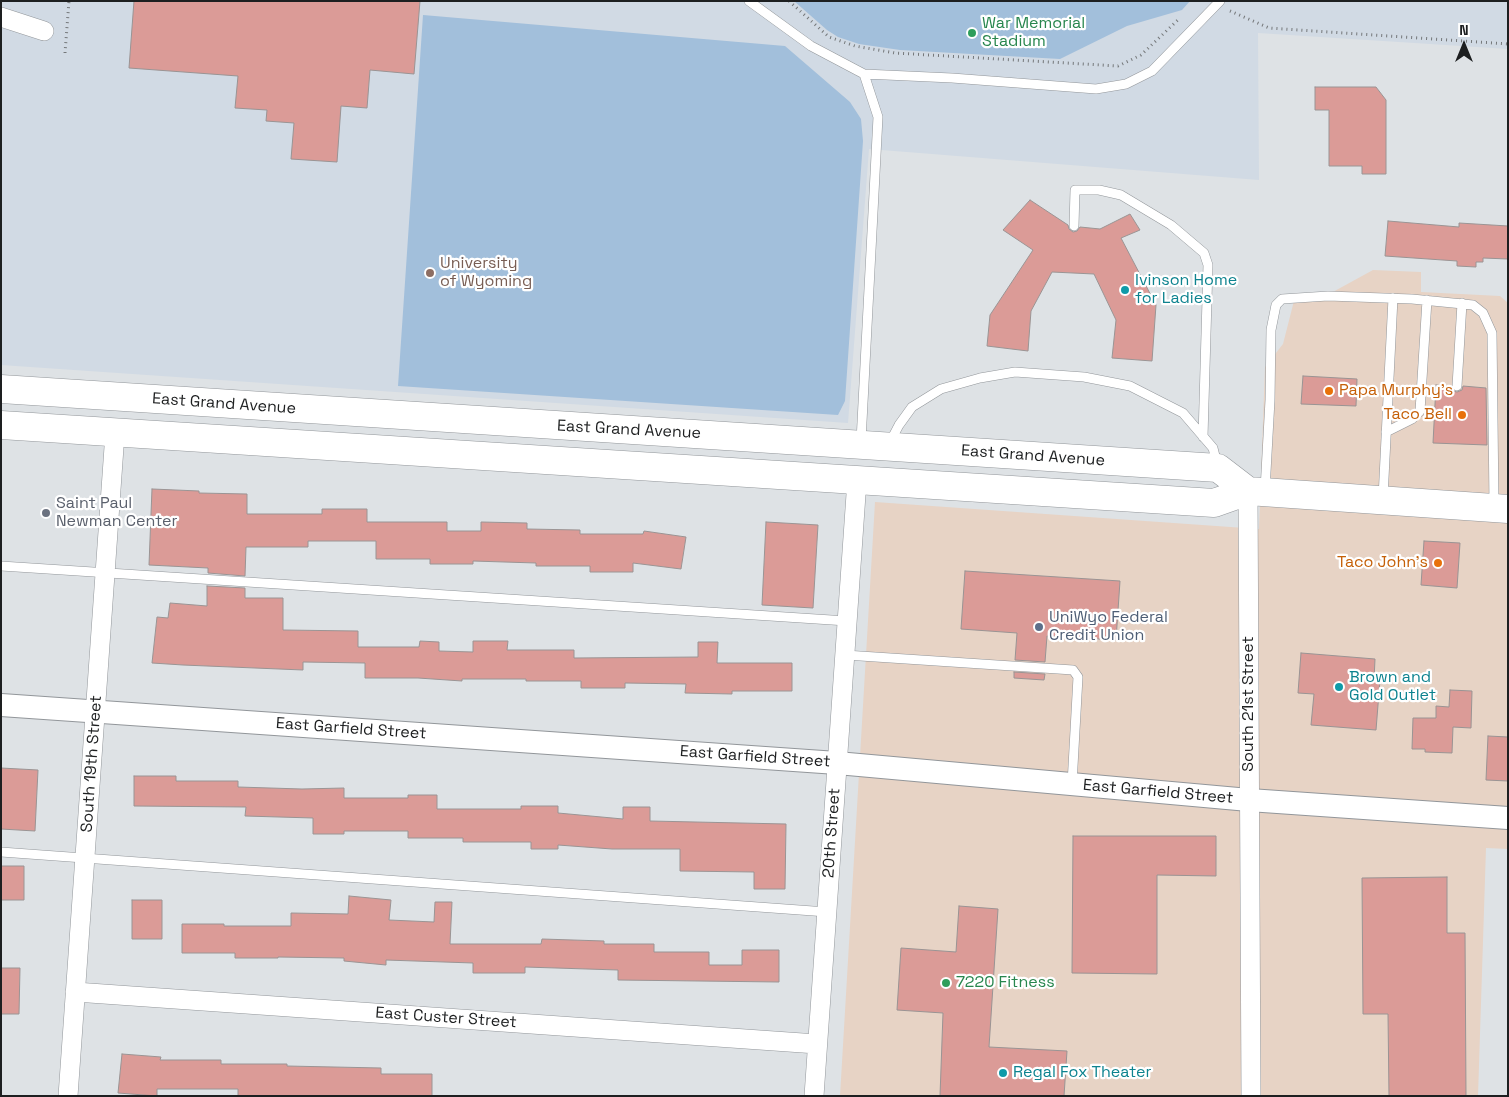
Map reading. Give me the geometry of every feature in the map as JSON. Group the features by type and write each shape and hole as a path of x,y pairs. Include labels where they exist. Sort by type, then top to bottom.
{"main road":[{"name":"East Grand Avenue","path":"1,389 1218,468"},
{"path":"1,425 1214,503 1256,492 1501,508"},
{"path":"1218,468 1256,492"}],"street":[{"path":"1,17 44,31"},
{"name":"South 19th Street","path":"68,1096 115,433"},
{"name":"20th Street","path":"814,1096 857,480"},
{"name":"South 21st Street","path":"1250,1096 1249,800 1256,492"},
{"name":"East Garfield Street","path":"1,705 837,763 1249,800 1508,818"},
{"name":"East Custer Street","path":"75,992 817,1044"}],"lane":[{"path":"749,1 811,46 864,74 952,78 1096,89 1126,84 1152,71 1218,5"},
{"path":"861,445 878,117 864,74"},
{"path":"1074,226 1075,190 1099,190 1121,195 1171,225 1204,253 1208,265 1203,437"},
{"path":"1256,492 1270,400 1271,330 1276,304 1282,299 1321,296 1427,300 1473,304 1483,313 1492,333 1501,508"},
{"path":"1382,500 1393,298"},
{"path":"1386,432 1412,419 1420,411 1427,300"},
{"path":"1457,386 1462,304"},
{"path":"888,446 899,425 912,407 941,389 980,378 1015,372 1084,377 1130,386 1183,413 1213,448 1218,468"},
{"path":"1,566 847,621"},
{"path":"845,655 1072,670 1078,677 1072,784"},
{"path":"1,852 827,912"}],"path":[{"path":"65,53 69,1"},
{"path":"789,1 829,37 855,46 895,53 1118,66 1141,55 1182,16"},
{"path":"1218,5 1270,28 1508,44"}],"shaded area":[{"name":"University of Wyoming","path":"1,1 1508,1 1508,49 1258,33 1259,180 869,149 848,423 1,365"},
{"name":"War Memorial Stadium","path":"794,1 1190,1 1182,10 1127,26 1060,59 900,50 859,44 838,37 827,30"},
{"path":"423,15 785,46 850,102 861,119 863,141 845,401 838,415 398,386"},
{"path":"1373,270 1421,272 1421,292 1500,296 1508,303 1508,849 1486,848 1478,1096 840,1096 875,502 1259,529 1265,367 1283,344 1296,293 1331,293"}],"building":[{"path":"134,1 420,1 414,74 370,70 367,108 341,106 337,162 291,159 294,123 266,121 267,110 235,108 238,76 129,68"},
{"path":"1315,87 1376,87 1386,100 1386,174 1362,174 1362,166 1329,166 1329,110 1315,110"},
{"name":"Ivinson Home for Ladies","path":"1030,200 1068,225 1069,229 1073,232 1077,231 1080,227 1100,229 1130,214 1140,230 1121,238 1156,305 1152,361 1112,358 1116,320 1094,274 1052,272 1031,311 1028,351 987,346 990,315 1033,250 1003,230"},
{"path":"1388,221 1459,227 1459,223 1508,226 1508,259 1483,258 1483,262 1476,262 1476,267 1457,266 1457,261 1385,256"},
{"name":"Papa Murphy's","path":"1303,376 1357,379 1356,406 1301,404"},
{"name":"Taco Bell","path":"1436,385 1451,386 1453,391 1457,392 1462,390 1463,386 1486,388 1487,445 1433,443"},
{"path":"152,489 199,491 199,493 247,494 247,514 322,514 322,509 367,509 367,522 447,522 447,531 481,531 481,522 527,523 527,529 580,530 580,534 643,534 644,531 686,537 681,569 633,563 633,572 590,572 590,566 536,566 536,563 473,561 473,564 430,564 430,559 376,559 376,541 308,541 308,547 246,547 245,576 208,573 208,568 149,565"},
{"path":"766,522 818,525 813,608 762,605"},
{"path":"1424,541 1460,543 1457,588 1421,585"},
{"name":"UniWyo Federal Credit Union","path":"965,571 1120,581 1116,640 1047,636 1045,662 1015,660 1017,633 961,629"},
{"path":"207,586 245,588 245,598 283,598 283,630 358,631 358,647 419,647 420,641 439,642 439,651 473,652 473,641 508,641 507,650 574,650 574,658 698,657 698,642 718,642 717,663 792,663 792,691 732,691 732,694 685,693 686,684 625,683 625,688 581,688 581,681 462,679 462,681 418,678 365,678 365,663 303,662 303,670 152,663 157,617 168,618 170,603 207,606"},
{"name":"Brown and Gold Outlet","path":"1301,653 1375,659 1374,680 1380,680 1376,730 1311,725 1314,694 1298,693"},
{"path":"1014,672 1045,674 1044,680 1014,678"},
{"path":"1450,690 1472,691 1471,728 1453,727 1452,753 1425,752 1425,749 1412,749 1413,718 1436,718 1436,706 1449,707"},
{"path":"1488,736 1508,737 1508,781 1486,780"},
{"path":"1,768 38,770 35,831 1,829"},
{"path":"134,776 176,776 176,781 238,781 238,787 344,788 344,798 408,798 408,795 437,795 437,809 521,809 521,806 558,806 558,813 623,819 623,807 650,807 650,821 786,824 785,889 754,889 754,872 680,871 680,849 612,849 558,845 558,849 531,849 531,842 463,842 463,838 408,838 408,831 344,831 344,834 313,834 313,818 245,816 246,807 134,806"},
{"path":"1073,836 1216,836 1216,876 1157,875 1157,974 1072,973"},
{"path":"1,866 24,866 24,900 1,900"},
{"path":"1447,877 1447,933 1465,933 1466,1096 1389,1096 1388,1014 1363,1014 1362,878"},
{"path":"349,896 391,900 389,920 434,922 435,902 452,902 450,944 541,944 542,939 604,941 604,944 654,944 654,952 709,952 709,965 742,965 742,950 779,950 779,982 618,980 618,970 525,967 525,973 473,973 473,963 386,960 386,965 344,961 344,958 235,958 235,953 182,953 182,924 291,926 291,913 348,914"},
{"path":"132,900 162,900 162,939 132,939"},
{"path":"959,906 998,909 989,1047 1067,1051 1064,1096 940,1096 943,1013 897,1010 901,948 956,952"},
{"path":"1,968 20,968 19,1014 1,1014"},
{"path":"122,1054 161,1057 160,1060 221,1060 221,1064 287,1064 287,1066 381,1068 381,1074 432,1074 432,1096 238,1096 238,1089 157,1089 157,1096 118,1093"}],"place":[{"name":"War Memorial Stadium","path":"972,33"},
{"name":"University of Wyoming","path":"430,273"},
{"name":"Ivinson Home for Ladies","path":"1125,290"},
{"name":"Papa Murphy's","path":"1329,391"},
{"name":"Taco Bell","path":"1462,415"},
{"name":"Saint Paul Newman Center","path":"46,513"},
{"name":"Taco John's","path":"1438,563"},
{"name":"UniWyo Federal Credit Union","path":"1039,627"},
{"name":"Brown and Gold Outlet","path":"1339,687"},
{"name":"7220 Fitness","path":"946,983"},
{"name":"Regal Fox Theater","path":"1003,1073"}]}
